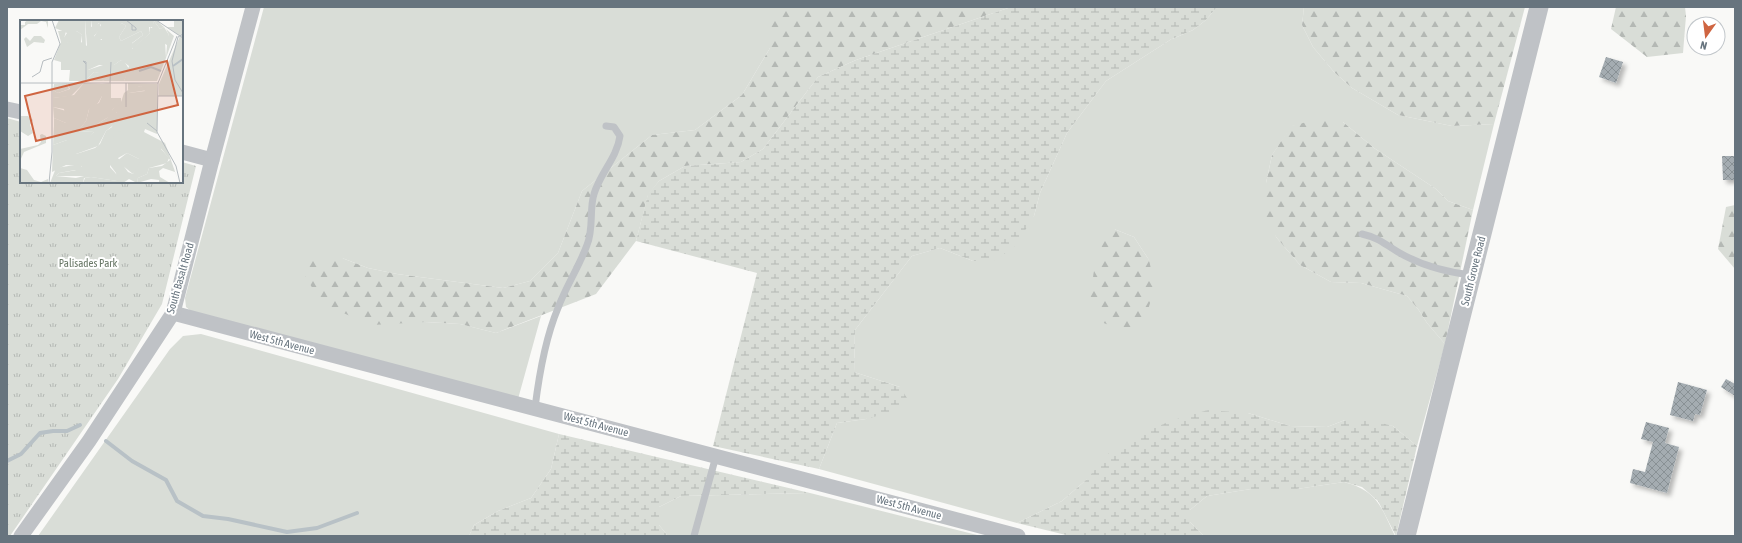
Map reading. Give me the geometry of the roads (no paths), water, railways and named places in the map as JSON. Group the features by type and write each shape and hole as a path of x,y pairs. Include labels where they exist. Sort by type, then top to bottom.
{"street":[{"name":"South Basalt Road","path":"21,536 89,441 173,313 253,7"},
{"name":"South Grove Road","path":"1406,536 1539,7"},
{"path":"7,109 20,112"},
{"path":"183,152 212,160"},
{"name":"West 5th Avenue","path":"173,313 716,456 998,533 1018,536"}],"lane":[{"path":"535,408 542,367 557,309 588,244 592,228 594,194 618,146 620,136 614,127 606,126"},
{"path":"1362,234 1376,237 1398,252 1435,268 1472,275"},
{"path":"694,536 716,456"}],"waterway":[{"path":"7,461 21,454 40,433 67,431 80,425"},
{"path":"106,441 132,461 166,480 177,501 203,516 228,519 287,532 317,528 357,513"}],"park label":[{"name":"Palisades Park","path":"88,263"}]}
